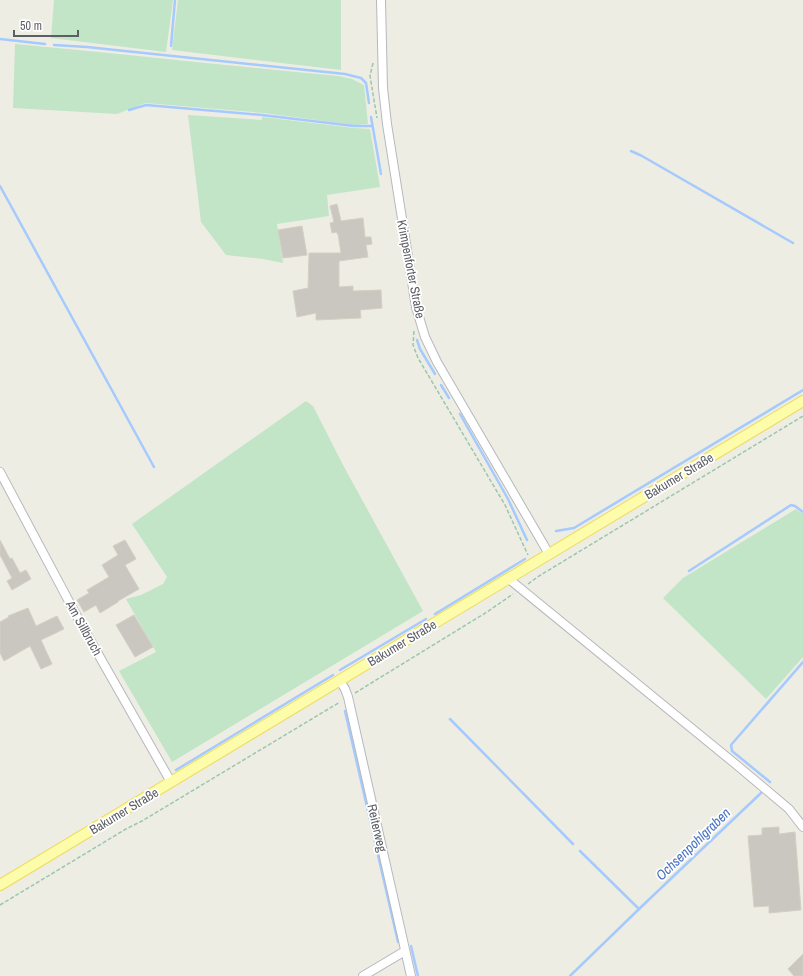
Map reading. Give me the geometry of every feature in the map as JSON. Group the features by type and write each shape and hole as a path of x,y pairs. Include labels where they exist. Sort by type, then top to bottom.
{"main road":[{"name":"Bakumer Straße","path":"0,885 803,401"}],"street":[{"name":"Krimpenforter Straße","path":"381,0 383,88 387,124 415,301 425,337 437,362 550,554"},
{"name":"Am Sillbruch","path":"0,472 81,624 171,782"},
{"path":"509,579 789,809 803,827"},
{"name":"Reiterweg","path":"340,681 348,697 411,976"},
{"path":"363,976 405,951"}],"path":[{"path":"418,358 505,505 533,564"},
{"path":"0,905 348,697 487,612 539,576 803,416"}],"green space":[{"path":"54,0 173,0 166,52 51,38"},
{"path":"178,0 341,0 341,70 172,50"},
{"path":"15,44 338,76 352,79 364,85 368,124 354,125 264,113 145,103 117,114 13,108"},
{"path":"188,115 262,120 262,117 370,129 380,187 327,195 329,216 277,224 283,263 226,255 201,222"},
{"path":"306,401 313,406 343,465 423,611 172,762 119,671 156,652 126,599 141,595 163,584 167,577 132,524"},
{"path":"796,509 803,514 803,657 766,699 663,598 683,578"}],"building":[{"path":"337,204 341,221 363,218 365,237 371,237 372,244 366,245 368,257 339,261 339,287 353,286 353,291 381,290 382,308 360,310 361,318 316,320 316,313 297,317 293,291 308,288 309,253 341,253 338,234 337,232 332,233 330,223 334,222 330,206"},
{"path":"302,226 307,255 283,258 278,230"},
{"path":"0,540 10,559 12,558 20,573 26,570 31,579 12,590 7,581 12,578 0,555"},
{"path":"125,540 136,559 125,565 139,589 100,613 96,605 84,612 77,600 89,593 87,590 109,577 102,565 118,555 113,546"},
{"path":"28,608 36,626 57,616 64,629 41,640 52,664 41,669 30,646 4,661 0,653 0,622 9,617 8,616"},
{"path":"134,615 153,647 135,657 116,625"},
{"path":"779,827 779,834 795,832 801,910 769,913 769,906 754,907 748,836 762,835 762,828"},
{"path":"803,954 803,976 794,976 788,969"}],"waterway":[{"path":"171,46 175,0"},
{"path":"0,39 45,44"},
{"path":"54,45 87,47 345,74 361,78 366,83 369,103"},
{"path":"129,110 146,105 262,115 354,126 372,126"},
{"path":"371,117 381,174"},
{"path":"631,151 793,243"},
{"path":"0,186 154,467"},
{"path":"417,340 420,349 435,374"},
{"path":"441,385 449,398"},
{"path":"556,531 574,528 803,390"},
{"path":"460,414 508,499 527,540"},
{"path":"689,571 791,505 803,512"},
{"path":"435,614 525,559"},
{"path":"340,670 426,619"},
{"name":"Ochsenpohlgraben","path":"770,782 732,751 731,745 803,662"},
{"path":"176,770 333,675"},
{"path":"345,711 398,942"},
{"path":"450,719 573,844"},
{"name":"Ochsenpohlgraben","path":"570,976 761,793"},
{"path":"580,851 639,909"},
{"path":"411,946 418,976"}]}
